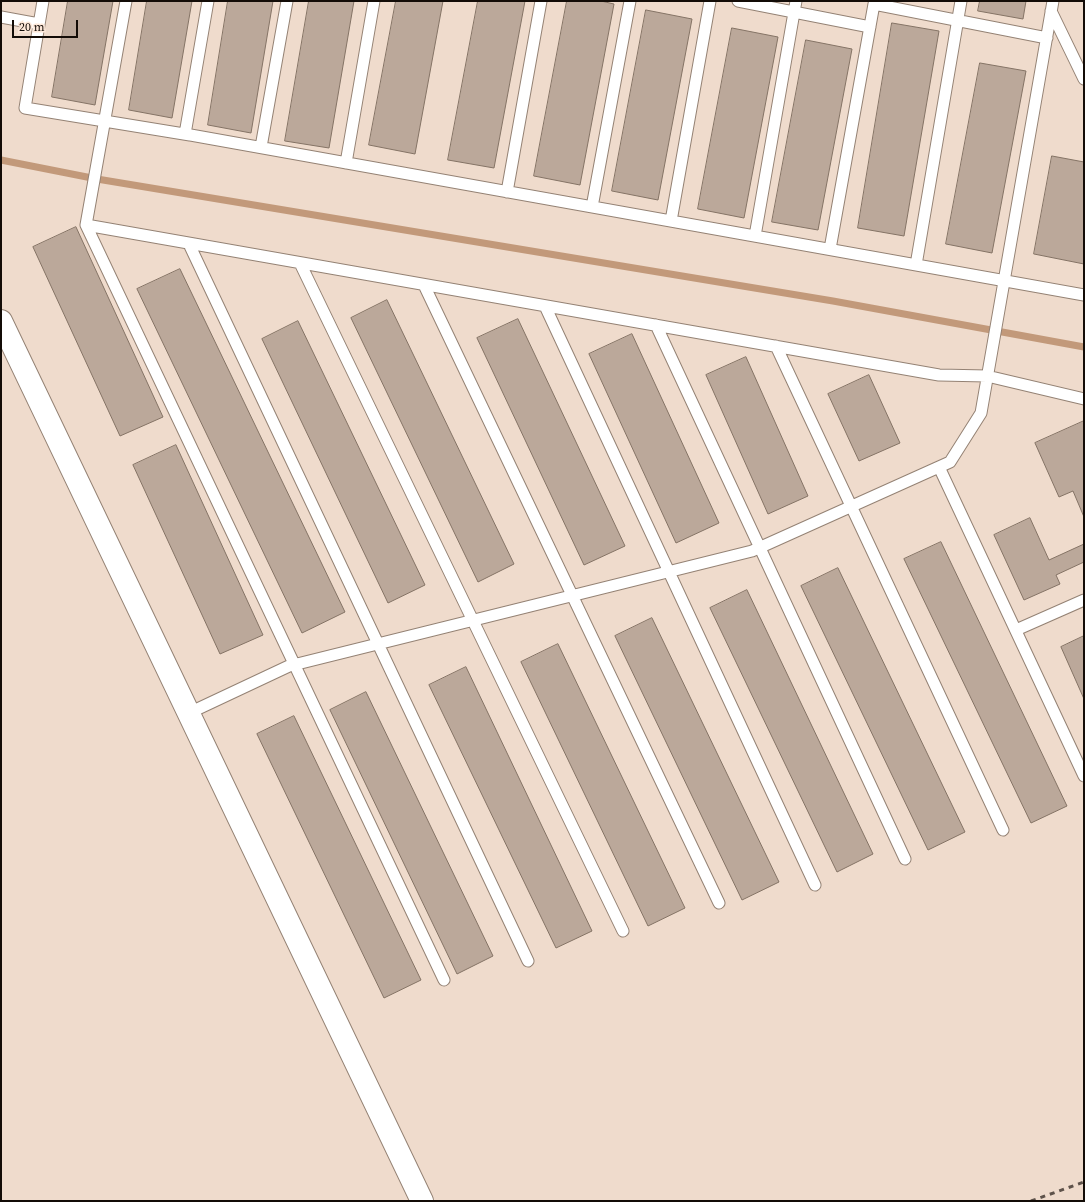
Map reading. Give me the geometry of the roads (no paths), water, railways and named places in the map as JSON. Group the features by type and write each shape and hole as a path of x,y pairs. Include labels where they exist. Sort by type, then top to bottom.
{"street":[{"path":"1,321 422,1201"}],"lane":[{"path":"43,1 25,108 190,135 1084,295"},
{"path":"126,1 86,226 444,980"},
{"path":"190,135 185,134 208,1"},
{"path":"261,148 287,1"},
{"path":"346,163 374,1"},
{"path":"507,192 541,1"},
{"path":"592,207 630,1"},
{"path":"671,221 710,1"},
{"path":"738,1 795,6 870,27"},
{"path":"916,264 961,1"},
{"path":"830,249 875,3 1047,38"},
{"path":"755,236 795,6"},
{"path":"189,713 288,666 752,551 950,462 981,413 1052,6"},
{"path":"1052,6 1084,79"},
{"path":"1,17 39,24"},
{"path":"86,226 939,375 988,371 1084,398"},
{"path":"189,244 528,961"},
{"path":"300,263 623,931"},
{"path":"424,285 719,903"},
{"path":"545,306 815,885"},
{"path":"656,325 904,859"},
{"path":"776,346 1003,830"},
{"path":"939,467 1084,776"},
{"path":"1016,630 1084,600"}],"waterway":[{"path":"1,160 97,179 833,301 1084,347"}],"railway":[{"path":"1031,1201 1084,1182"}]}
